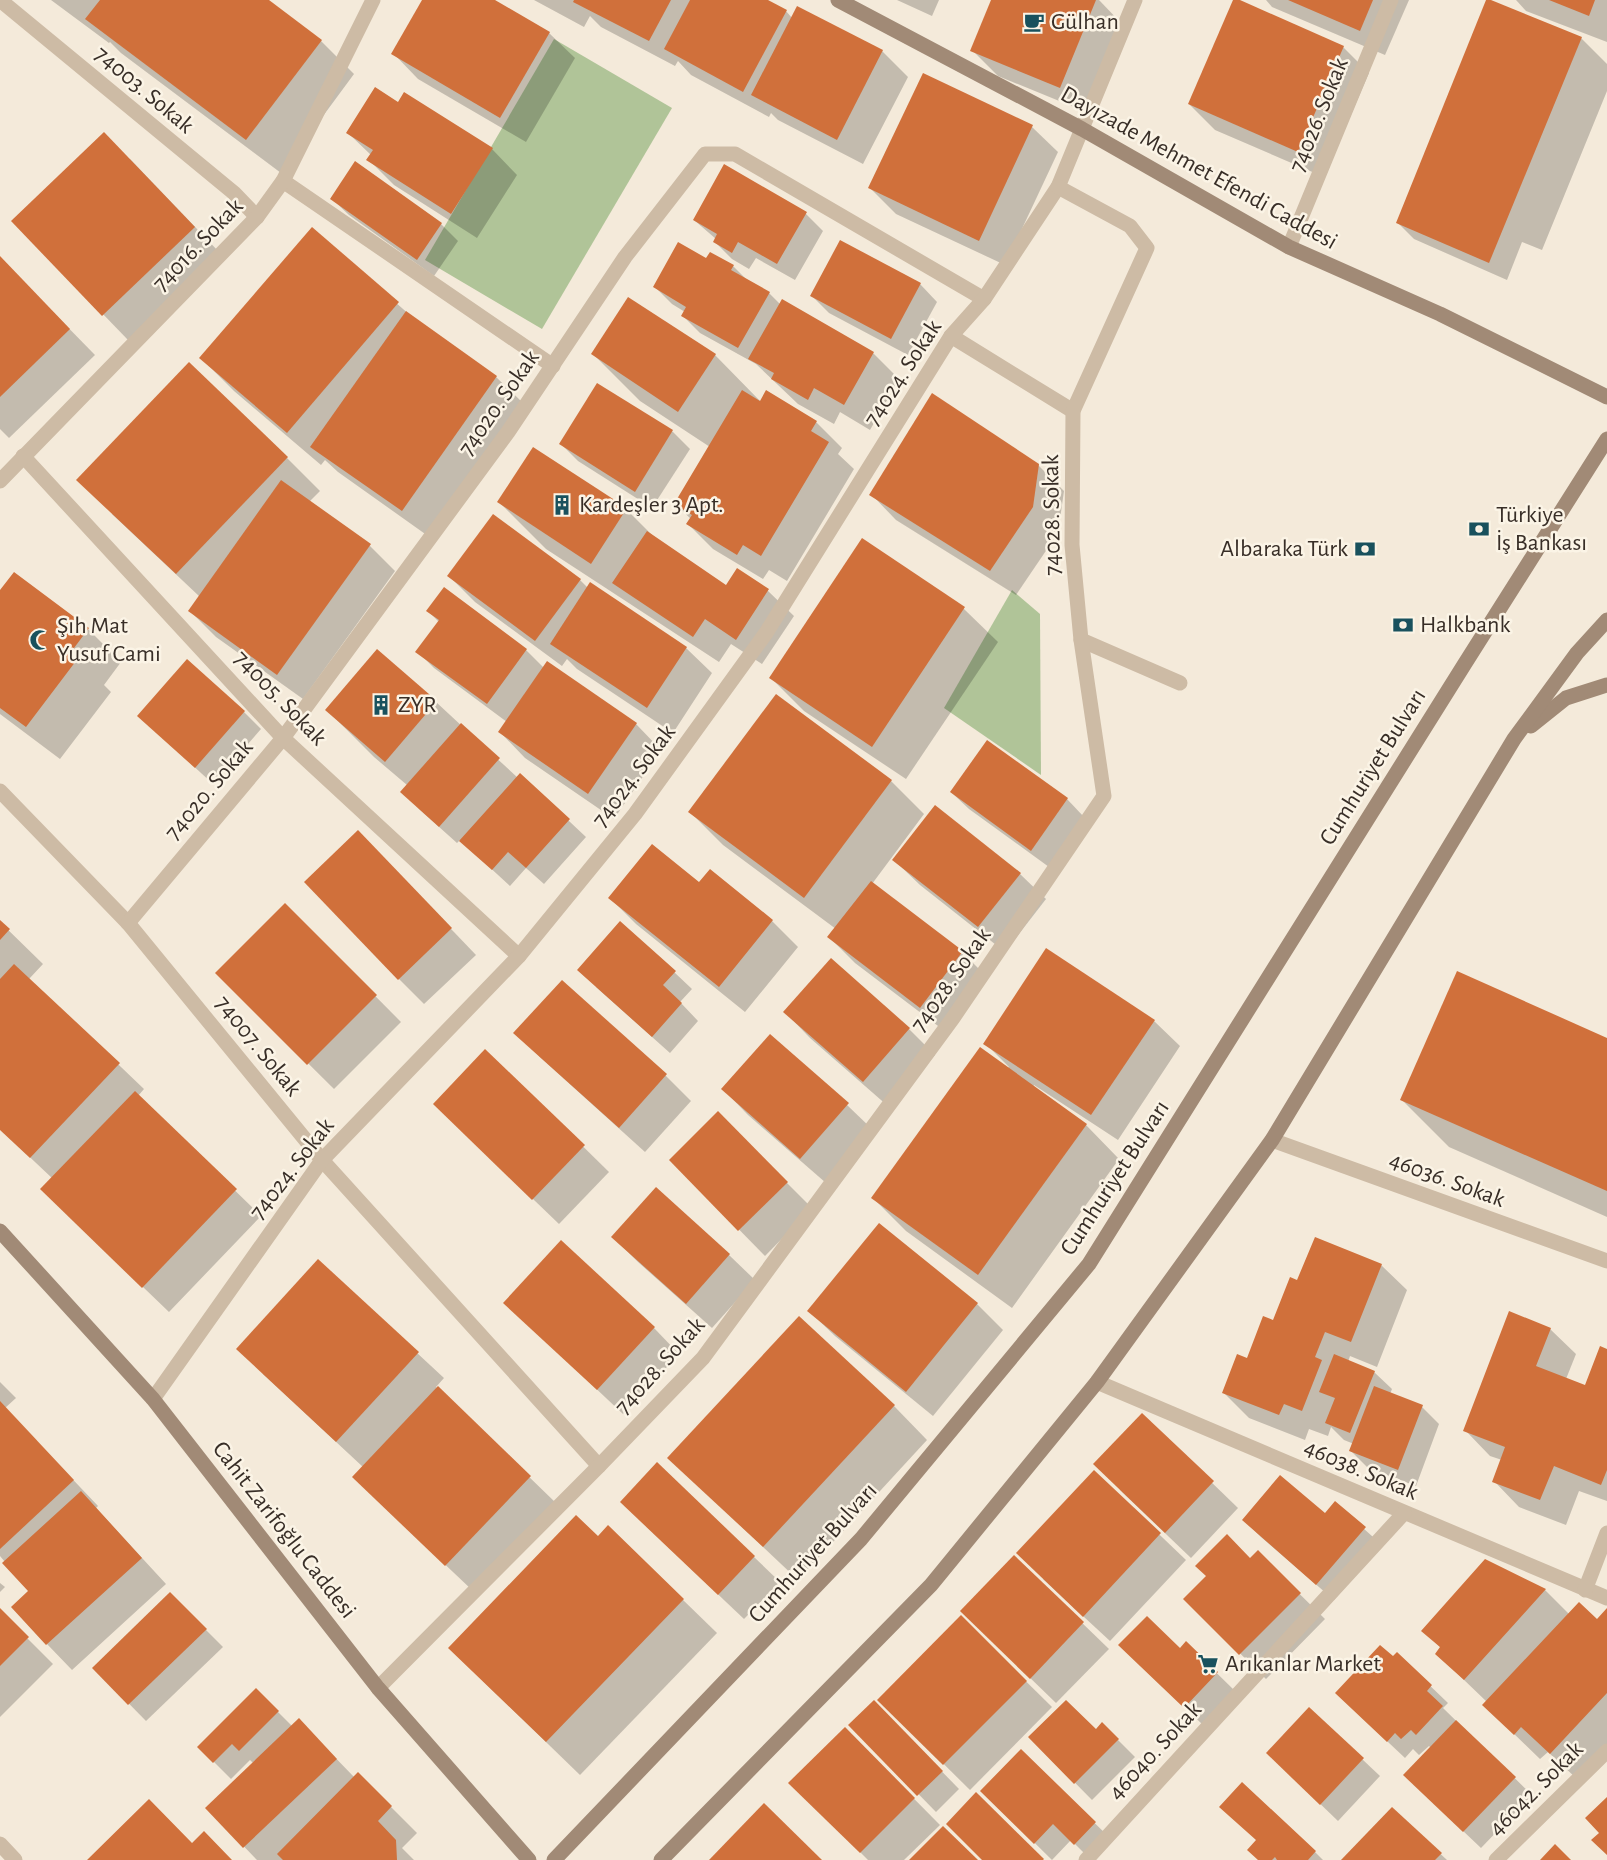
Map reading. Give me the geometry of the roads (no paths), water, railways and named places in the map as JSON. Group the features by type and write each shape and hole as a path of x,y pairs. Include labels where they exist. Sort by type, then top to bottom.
{"main road":[{"name":"Dayızade Mehmet Efendi Caddesi","path":"838,0 1082,129 1289,247 1440,314 1607,397"},
{"name":"Cumhuriyet Bulvarı","path":"554,1860 861,1539 1089,1264 1607,439"},
{"path":"661,1860 930,1585 1097,1382 1272,1140 1514,739 1577,652 1607,620"},
{"path":"1514,739 1566,698 1607,685"},
{"name":"Cahit Zarifoğlu Caddesi","path":"0,1231 153,1399 378,1688 529,1860"}],"street":[{"name":"74003. Sokak","path":"0,0 234,193 258,217"},
{"name":"74016. Sokak","path":"0,481 258,217 283,181 373,0"},
{"name":"74024. Sokak","path":"153,1399 321,1160 519,956 635,814 766,633 951,336 984,299 1058,188 1135,0"},
{"name":"74026. Sokak","path":"1289,247 1391,0"},
{"name":"74020. Sokak","path":"128,923 283,738 508,432 625,257 705,154 735,154 984,299"},
{"path":"283,181 553,366"},
{"name":"74028. Sokak","path":"378,1688 703,1358 952,1018 1104,796 1081,640 1072,545 1073,411 1148,248 1130,226 1058,188"},
{"path":"951,336 1073,411"},
{"name":"74005. Sokak","path":"23,456 283,738 519,956"},
{"path":"1081,640 1180,683"},
{"name":"74007. Sokak","path":"0,791 128,923 321,1160 599,1466"},
{"name":"46036. Sokak","path":"1272,1140 1607,1261"},
{"name":"46038. Sokak","path":"1097,1382 1607,1598"},
{"name":"46040. Sokak","path":"1086,1860 1404,1513"},
{"path":"1585,1590 1607,1533"},
{"name":"46042. Sokak","path":"1496,1860 1607,1751"},
{"path":"0,1844 15,1860"}],"place":[{"name":"Gülhan","path":"1034,22"},
{"name":"Kardeşler 3 Apt.","path":"562,505"},
{"name":"Türkiye İş Bankası","path":"1479,529"},
{"name":"Albaraka Türk","path":"1365,549"},
{"name":"Halkbank","path":"1403,625"},
{"name":"Şıh Mat Yusuf Cami","path":"40,640"},
{"name":"ZYR","path":"381,705"},
{"name":"Arıkanlar Market","path":"1208,1664"}]}
